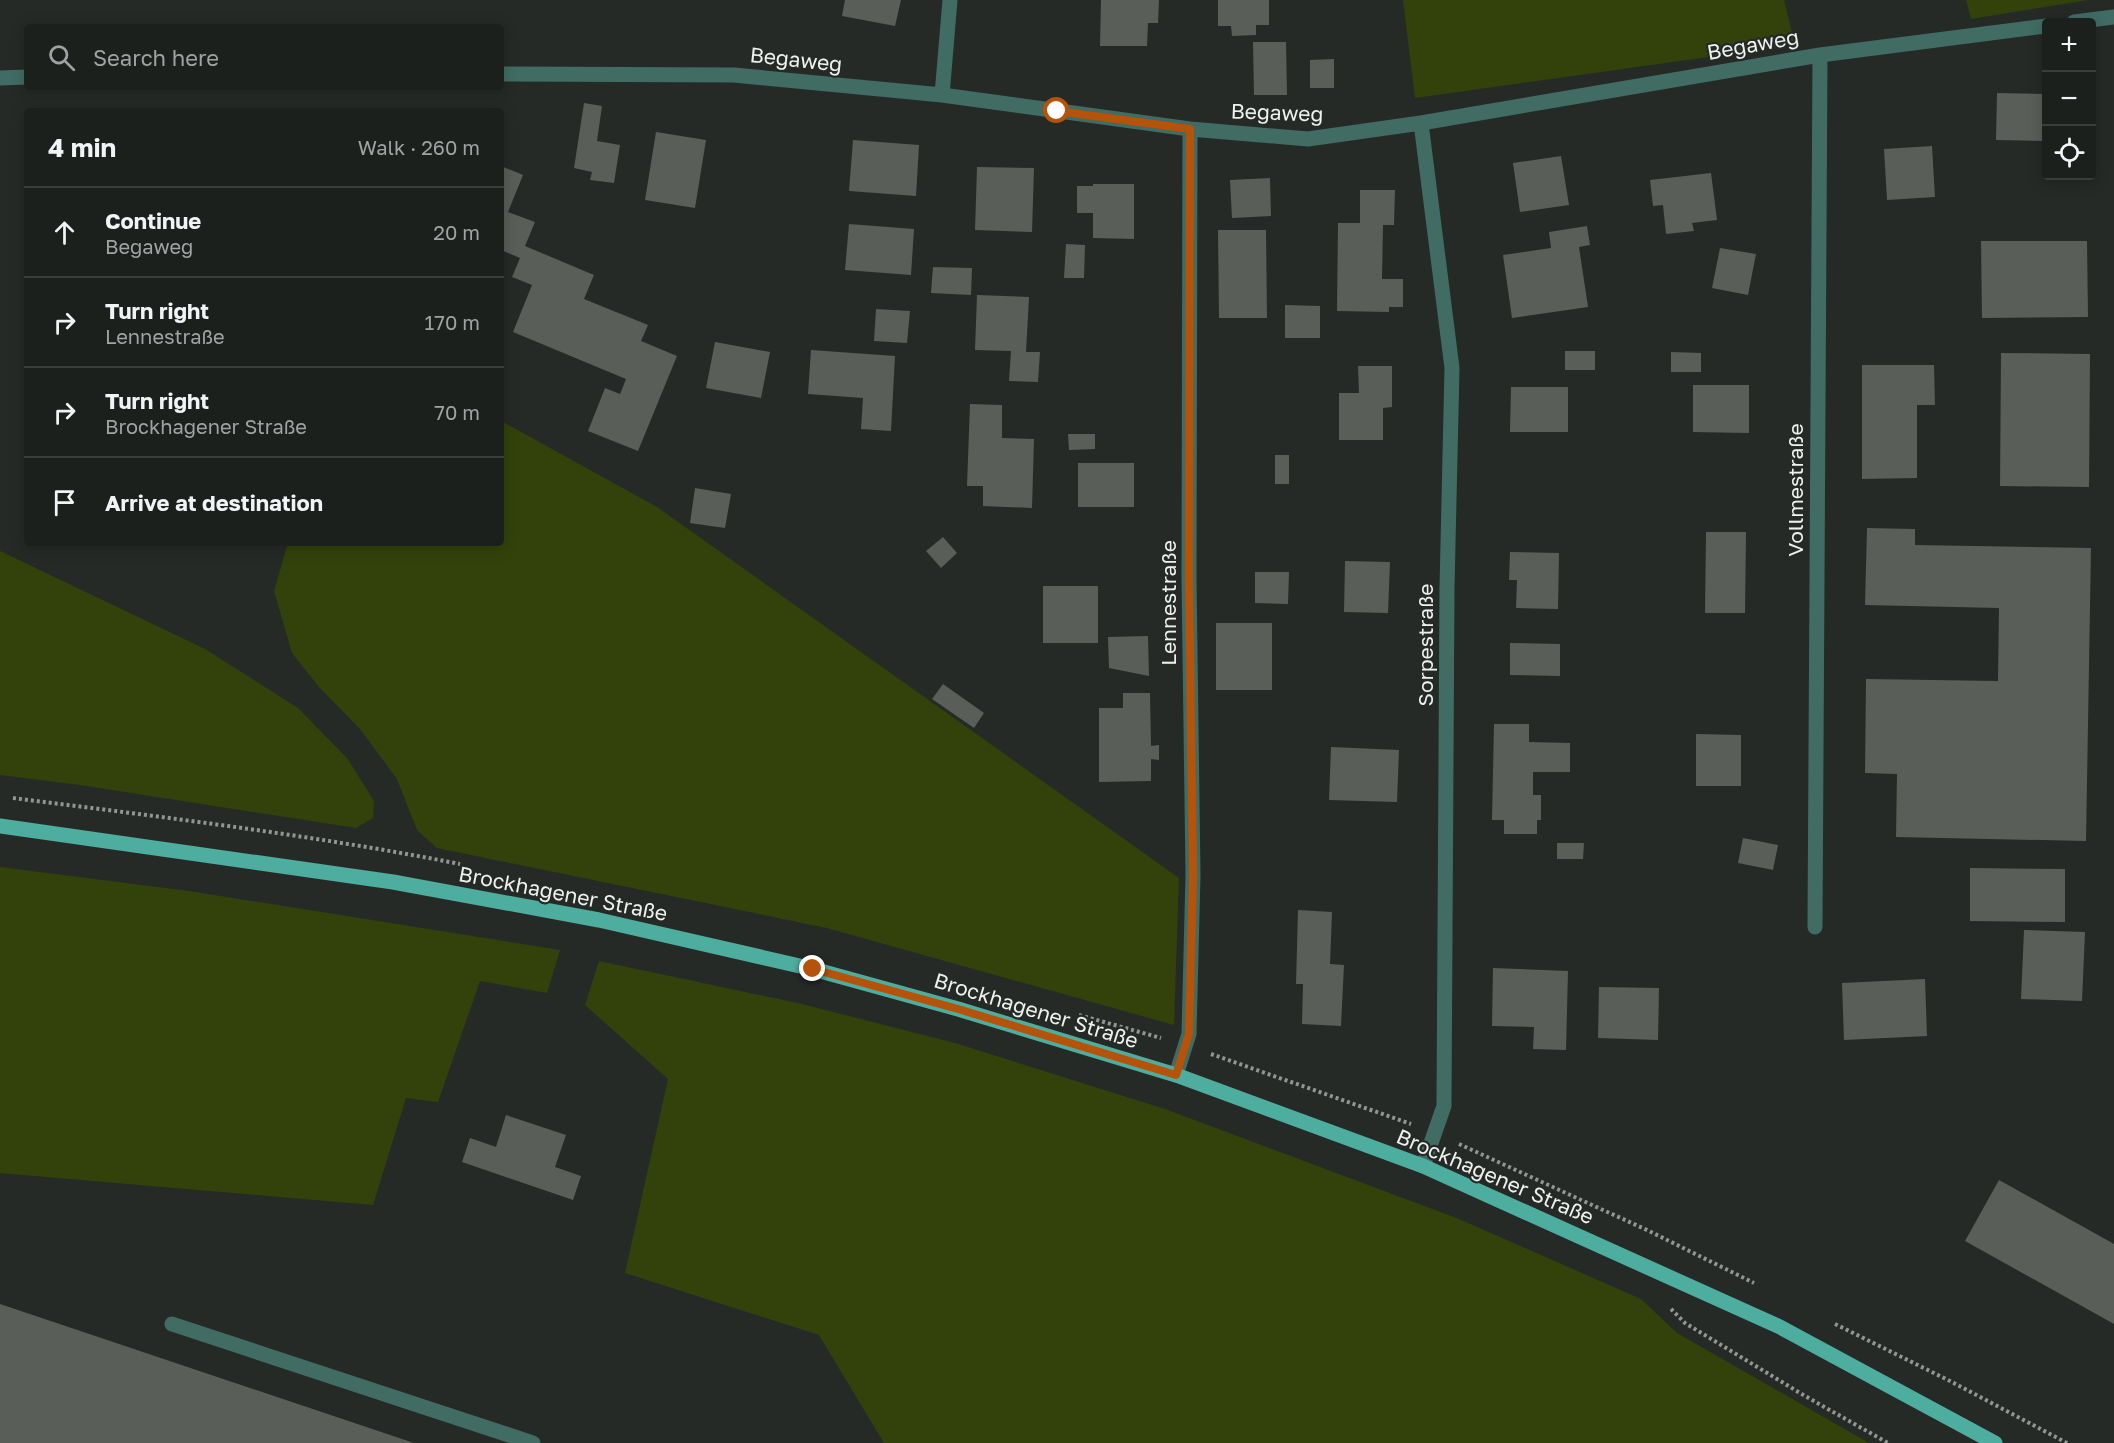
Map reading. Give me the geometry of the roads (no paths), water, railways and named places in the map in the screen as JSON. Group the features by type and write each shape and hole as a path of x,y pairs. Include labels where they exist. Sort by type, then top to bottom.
{"main road":[{"name":"Brockhagener Straße","path":"0,826 393,882 599,920 813,969 958,1009 1176,1075 1423,1166 1780,1327 1995,1443"}],"street":[{"path":"942,95 950,0"},
{"path":"2096,19 2114,17"},
{"name":"Begaweg","path":"504,74 734,75 942,95 1190,129 1308,139 1421,123 1820,55 2042,27"},
{"name":"Vollmestraße","path":"1815,927 1820,55"},
{"path":"0,78 24,77"},
{"name":"Sorpestraße","path":"1421,123 1452,368 1447,588 1444,1106 1423,1166"},
{"name":"Lennestraße","path":"1176,1075 1189,1034 1193,875 1189,577 1190,129"},
{"path":"172,1324 533,1443"}]}
